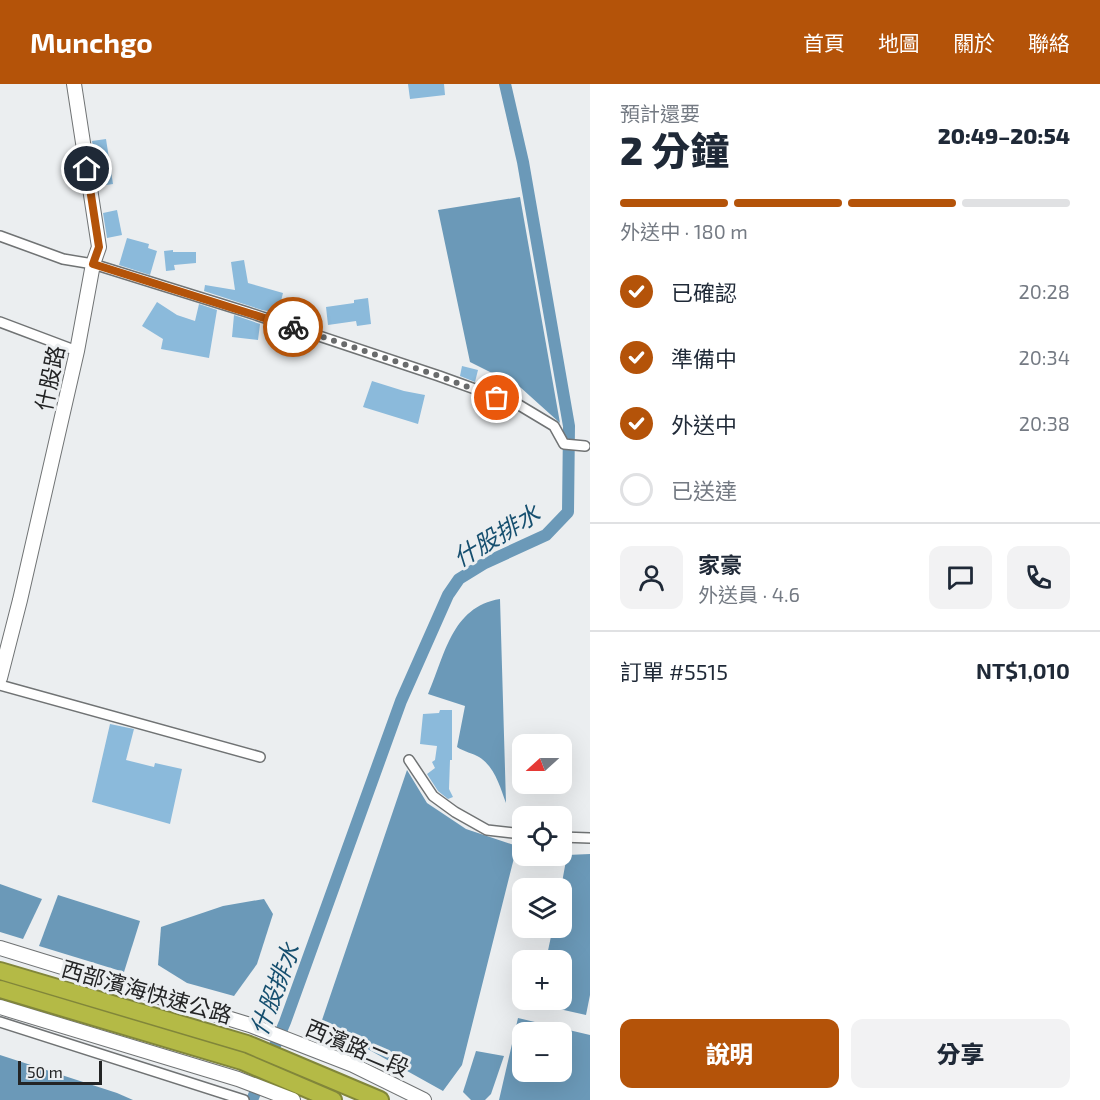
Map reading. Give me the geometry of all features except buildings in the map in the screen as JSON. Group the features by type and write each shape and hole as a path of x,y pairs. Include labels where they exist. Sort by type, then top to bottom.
{"highway":[{"name":"西部濱海快速公路","path":"0,971 247,1044 380,1100"},
{"name":"西部濱海快速公路","path":"0,989 242,1061 286,1091 333,1100"}],"street":[{"name":"什股路","path":"0,678 20,600 76,351 93,264 99,247 74,84"},
{"path":"0,236 63,259 93,264 439,376 519,405 554,426 564,444 585,446"},
{"path":"0,322 76,351"},
{"path":"0,685 260,757"},
{"path":"409,760 433,796 455,812 488,830 512,833"},
{"path":"572,837 590,838"},
{"name":"西濱路二段","path":"0,948 250,1024 354,1065 424,1100"},
{"path":"0,1007 238,1079 286,1091"},
{"path":"0,1022 244,1100"}],"water":[{"path":"520,197 560,423 520,387 470,362 438,210"},
{"path":"500,599 506,803 496,778 485,761 457,747 465,706 428,694 445,649 460,623 470,612"},
{"path":"407,770 427,803 466,829 512,844 512,866 462,1065 443,1091 321,1023"},
{"path":"590,854 590,995 586,1015 564,1010 572,1010 572,950 548,950 551,938 572,938 572,878 563,878 565,866 572,866 572,855"},
{"path":"0,884 42,899 23,939 0,932"},
{"path":"58,895 140,921 124,972 39,946"},
{"path":"264,899 273,914 257,964 234,996 187,983 158,965 161,927 223,906"},
{"path":"518,1018 535,1022 517,1022"},
{"path":"572,1031 590,1035 590,1100 499,1100 512,1044 512,1082 572,1082"},
{"path":"476,1051 504,1056 491,1094 485,1100 471,1100 463,1092"},
{"path":"0,1055 117,1093 133,1100 0,1100"}],"waterway":[{"name":"什股排水","path":"252,1100 285,1022 401,701 448,595 459,579 485,563 546,535 568,512 569,426 523,162 505,84"}],"way so far":[{"path":"293,327 497,398"}],"route":[{"path":"87,169 99,247 93,264 293,327"}]}
